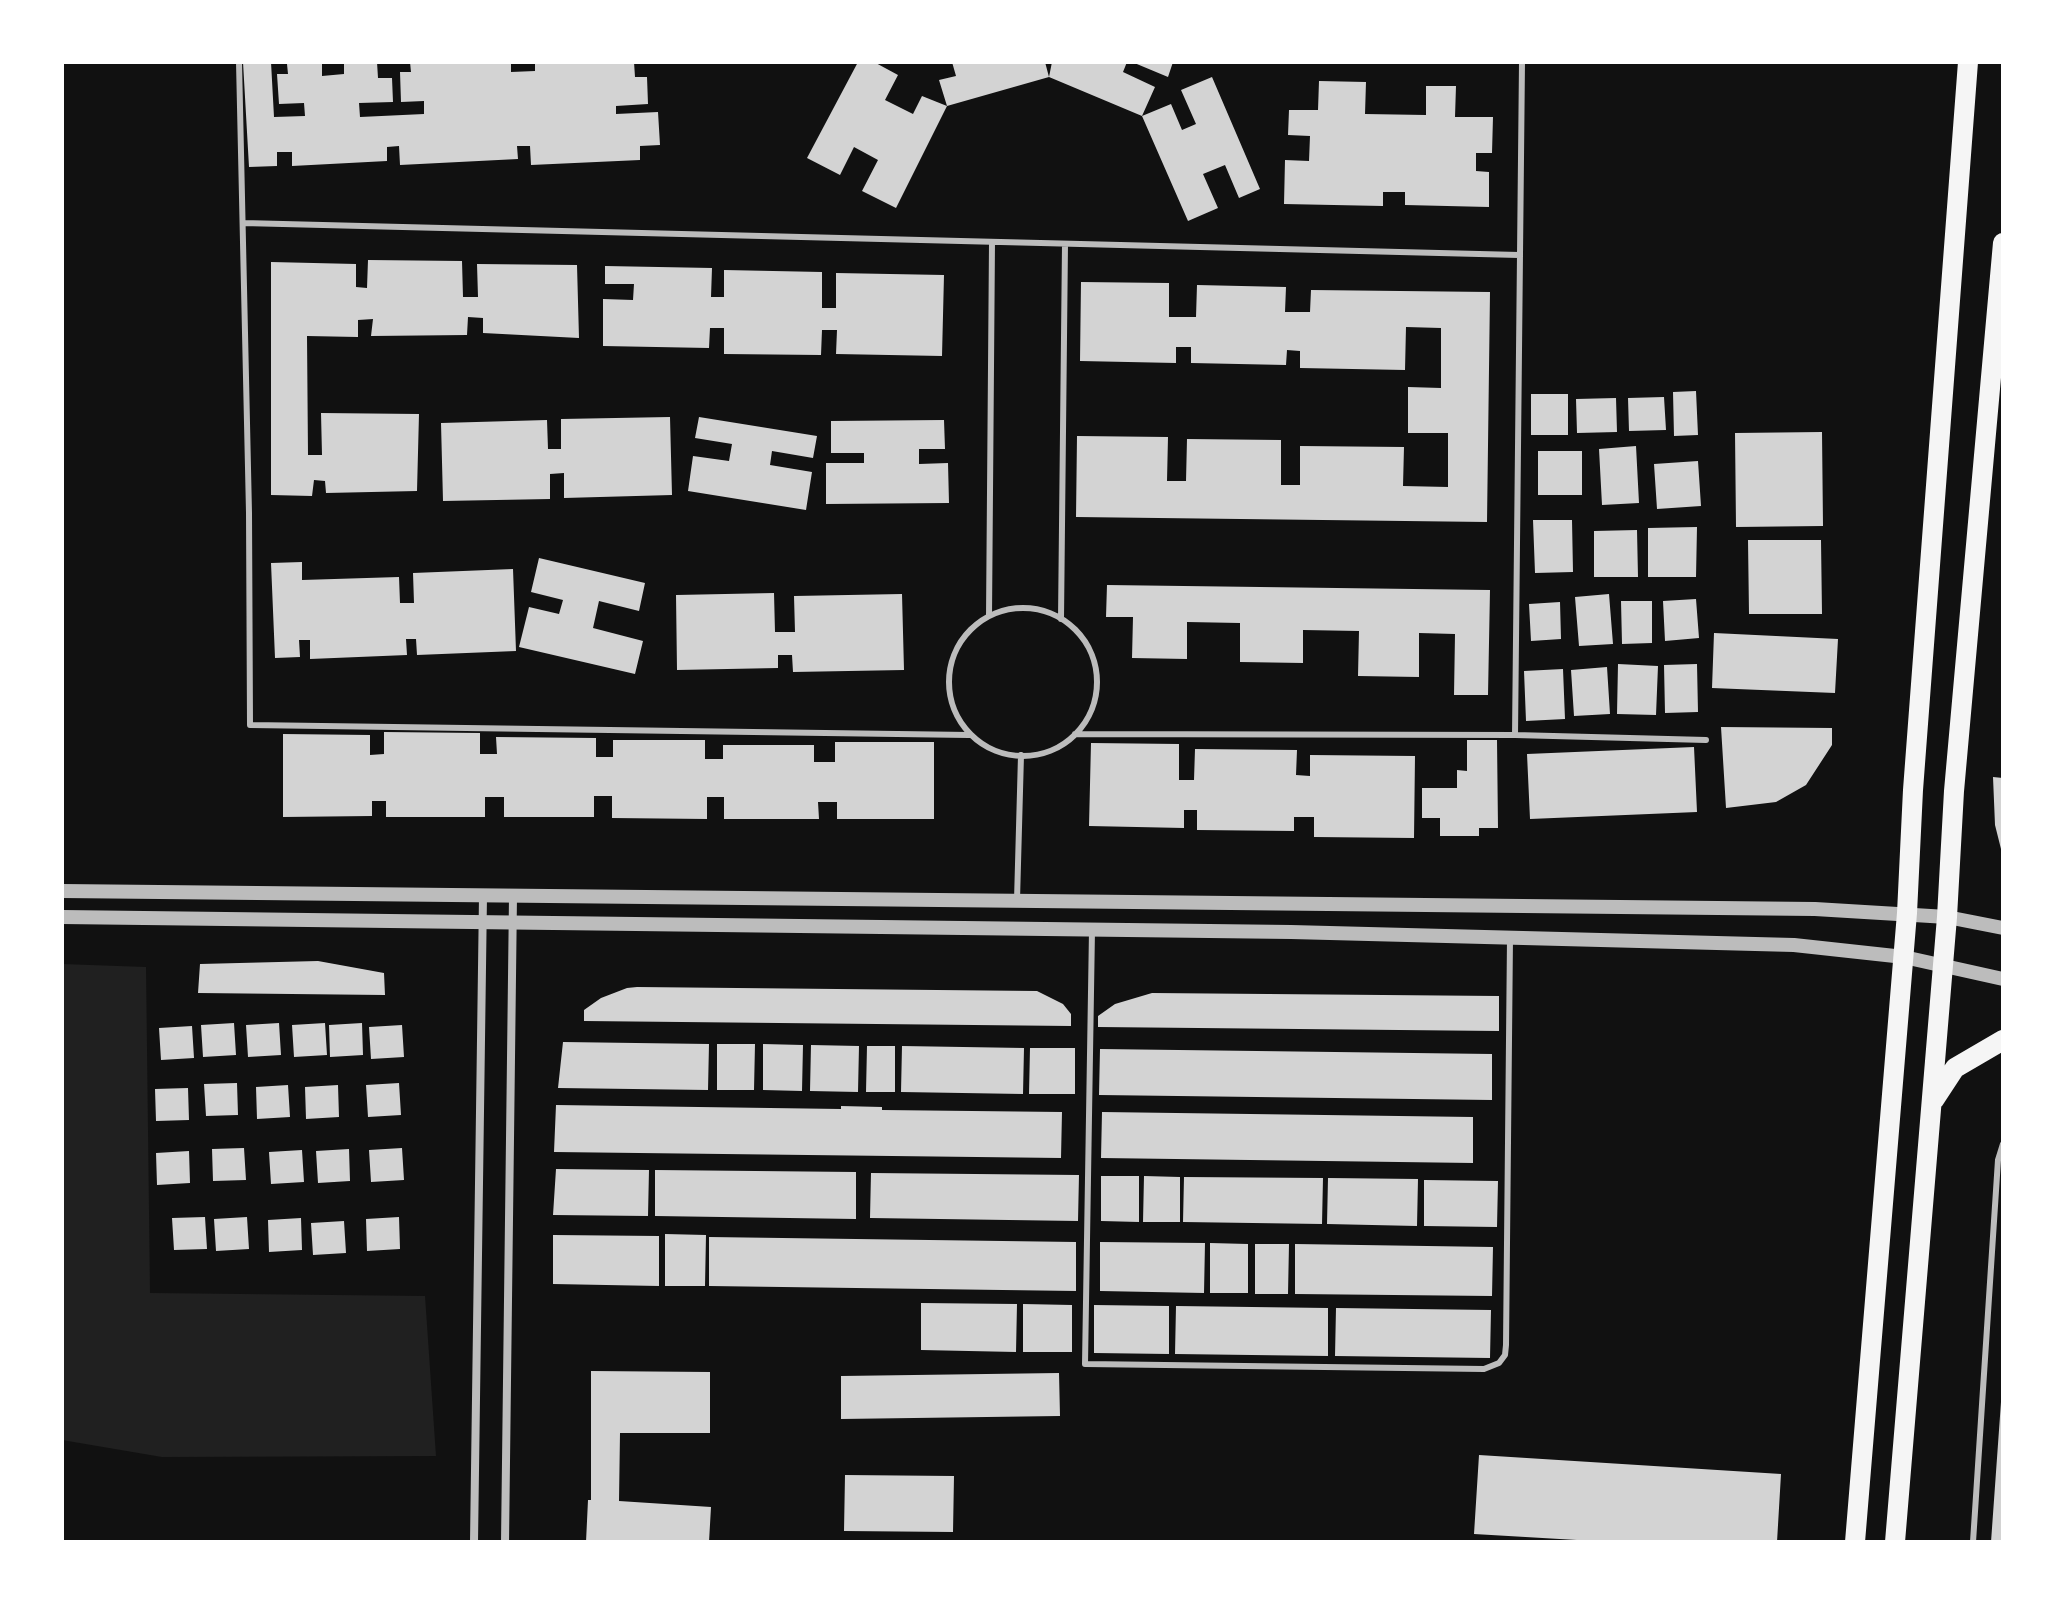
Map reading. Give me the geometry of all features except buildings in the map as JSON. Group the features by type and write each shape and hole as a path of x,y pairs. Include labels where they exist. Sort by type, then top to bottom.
{"main road":[{"path":"1855,1542 1904,957 1913,790 1968,62"},
{"path":"1895,1542 1944,964 1954,791 2003,243"},
{"path":"1932,1103 1955,1068 2003,1040"}],"street":[{"path":"62,891 1790,908 1907,913 2003,928"},
{"path":"474,1542 483,896"},
{"path":"505,1542 513,896"},
{"path":"62,917 1092,930 1794,945 1904,957 2003,979"}],"lane":[{"path":"239,62 249,513 250,725 969,735"},
{"path":"1515,735 1522,62"},
{"path":"243,223 1519,255"},
{"path":"989,616 992,242"},
{"path":"1061,619 1065,244"},
{"path":"1013,608 1031,609 1061,619 1079,633 1089,649 1098,678 1095,708 1075,734 1050,749 1021,755 985,747 969,735 950,706 947,687 949,668 966,633 989,616 1013,608"},
{"path":"1075,734 1515,735 1706,740"},
{"path":"1017,901 1021,755"},
{"path":"1092,930 1085,1364 1484,1369 1499,1363 1505,1355 1506,1345 1510,938"},
{"path":"1973,1542 1998,1160 2003,1144"}],"shaded area":[{"path":"62,964 146,967 150,1293 425,1296 436,1456 162,1457 62,1440"}]}
